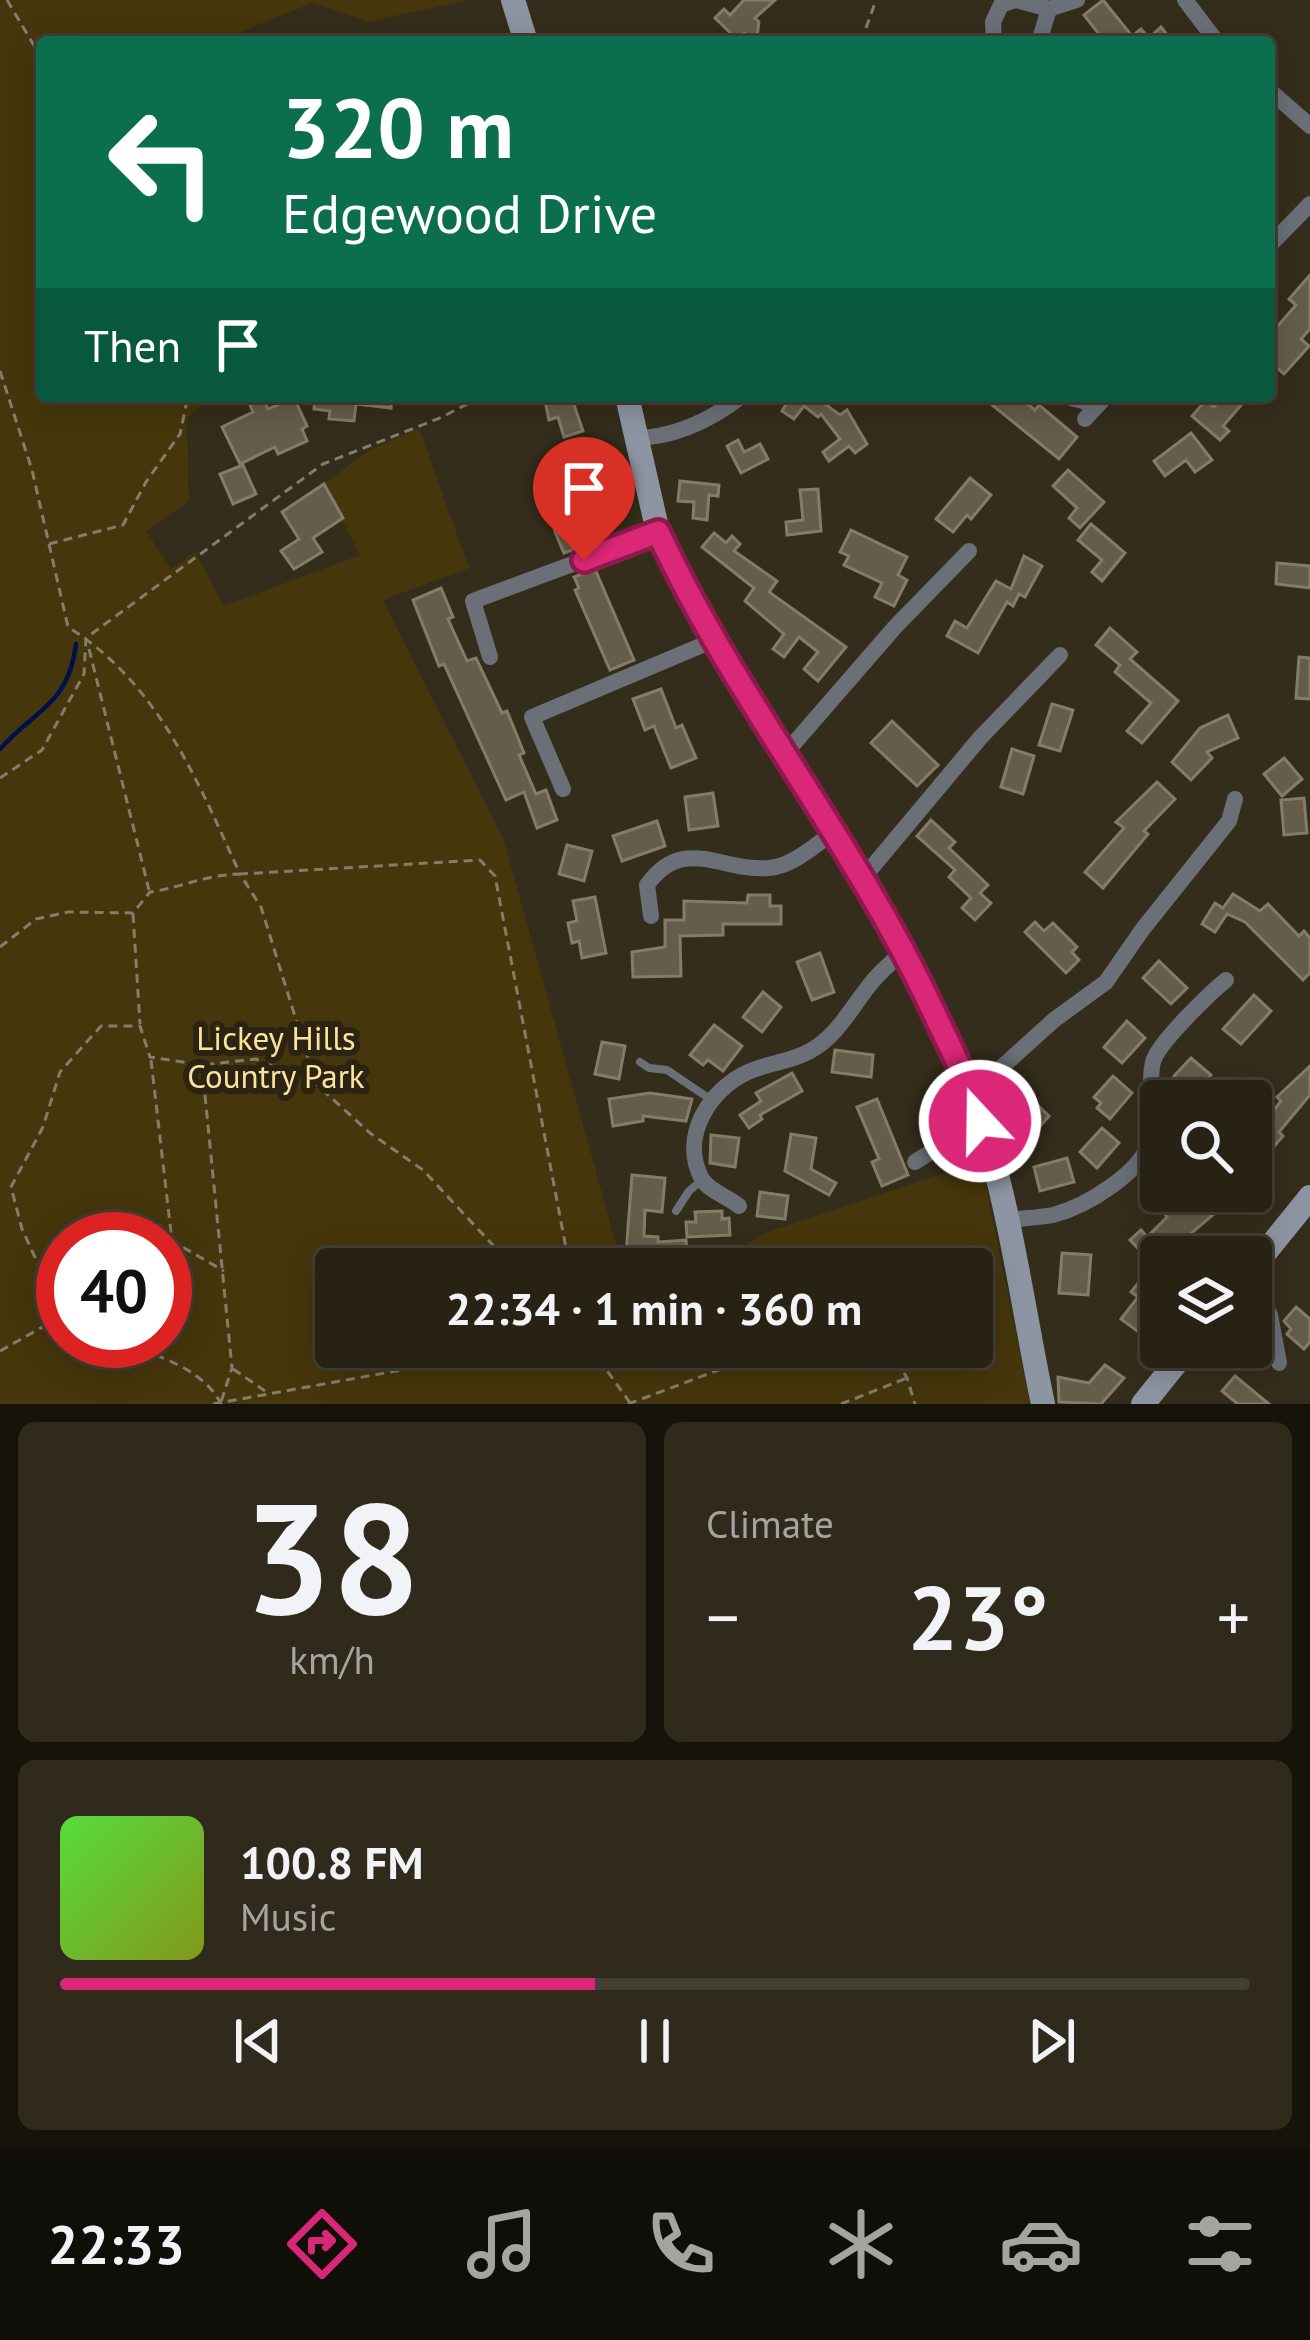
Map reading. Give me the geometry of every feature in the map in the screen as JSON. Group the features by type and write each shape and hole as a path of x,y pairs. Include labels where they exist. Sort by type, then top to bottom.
{"street":[{"path":"513,0 524,36"},
{"path":"993,36 992,22 1000,5 1016,0 1049,9 1077,0"},
{"path":"1185,0 1212,36"},
{"path":"1041,36 1049,9"},
{"path":"1275,95 1310,126"},
{"path":"1275,240 1310,204"},
{"path":"628,402 658,532 712,641 905,950 972,1094 1007,1220 1043,1404"},
{"path":"633,438 689,428 732,402"},
{"path":"1084,418 1100,402"},
{"path":"490,657 472,601 658,532"},
{"path":"783,756 895,627 969,551"},
{"path":"562,789 532,717 712,641"},
{"path":"863,878 980,738 1060,655"},
{"path":"972,1094 1054,1020 1106,982 1229,821 1235,799"},
{"path":"651,916 647,885 658,869 691,856 769,868 795,860 834,832"},
{"path":"739,1206 703,1180 695,1150 699,1122 710,1099 750,1070 808,1052 845,1019 873,980 905,950"},
{"path":"1007,1220 1054,1214 1084,1202 1131,1169 1152,1135 1153,1059 1204,998 1226,980"},
{"path":"915,1162 980,1121"},
{"path":"1272,1244 1310,1197"},
{"path":"1272,1336 1275,1367 1299,1373"},
{"path":"1143,1404 1173,1368"}],"lane":[{"path":"640,1062 667,1070 710,1099"},
{"path":"676,1210 688,1191 703,1180"}],"path":[{"path":"7,0 36,48"},
{"path":"863,36 876,0"},
{"path":"0,371 32,470 68,627 147,695 184,752 240,874 261,907 316,1084"},
{"path":"47,545 123,526 146,482 180,434 187,402"},
{"path":"86,638 323,464 469,402"},
{"path":"0,778 42,750 84,674 86,638"},
{"path":"86,638 150,892"},
{"path":"225,1272 172,1241 150,1057 140,1026 133,913 150,892 172,889 204,875 480,860 495,876 566,1248"},
{"path":"0,947 36,919 68,912 133,913"},
{"path":"36,1259 11,1187 44,1127 59,1072 101,1026 140,1026"},
{"path":"150,1057 202,1065 256,1059 316,1084 370,1133 423,1170 495,1248"},
{"path":"202,1065 232,1368 221,1403"},
{"path":"0,1351 36,1332"},
{"path":"181,1368 208,1381 221,1403"},
{"path":"232,1368 268,1393"},
{"path":"213,1404 410,1368"},
{"path":"605,1368 630,1404 725,1368"},
{"path":"902,1368 916,1404"},
{"path":"841,1404 908,1378"}],"green space":[{"name":"Lickey Hills Country Park","path":"0,0 468,0 369,22 312,3 230,36 36,36 36,402 206,402 187,418 189,501 146,531 171,569 195,552 224,606 360,555 324,484 370,450 419,428 469,568 383,600 504,841 617,1248 315,1248 315,1368 993,1368 993,1248 740,1248 767,1232 981,1161 1030,1404 0,1404"}],"building":[{"path":"744,0 775,0 755,18 757,36 734,36 715,18 724,9 730,15"},
{"path":"1103,0 1132,36 1100,36 1084,15"},
{"path":"1310,275 1310,329 1301,339 1309,346 1284,374 1275,366 1275,329 1296,305 1289,299"},
{"path":"265,402 268,409 296,402 307,426 302,429 307,441 278,454 275,447 240,464 222,427 253,412 250,405"},
{"path":"315,402 392,402 391,408 356,404 354,421 329,419 330,411 314,409"},
{"path":"545,402 573,402 583,431 564,437 558,417 549,420"},
{"path":"787,402 822,402 840,415 847,410 867,444 855,453 849,446 829,461 823,452 840,439 821,414 818,417 804,406 794,419 782,411"},
{"path":"988,402 1025,402 1035,410 1039,405 1077,437 1059,459"},
{"path":"1204,402 1214,407 1219,402 1244,402 1223,426 1229,431 1220,440 1192,416"},
{"path":"1191,433 1212,460 1195,472 1186,460 1165,476 1154,461"},
{"path":"738,440 744,452 760,444 768,459 741,473 727,446"},
{"path":"243,465 256,494 233,504 220,474"},
{"path":"592,466 596,489 581,492 584,523 577,524 586,545 564,553 552,507 566,506 559,472"},
{"path":"1068,470 1104,502 1080,528 1069,518 1077,508 1053,486"},
{"path":"970,478 991,495 953,532 936,519"},
{"path":"680,481 719,485 718,496 709,495 707,520 693,518 694,502 678,501"},
{"path":"324,484 343,518 313,538 322,552 294,569 281,551 299,539 282,512"},
{"path":"818,489 821,531 787,535 786,522 803,520 800,490"},
{"path":"1091,524 1125,553 1102,581 1092,572 1102,560 1078,540"},
{"path":"851,530 907,557 898,575 907,580 894,606 875,597 882,583 844,565 849,556 840,552"},
{"path":"714,533 726,543 732,536 740,544 734,551 777,581 769,592 846,647 818,681 804,669 818,652 799,637 784,657 773,649 784,634 745,601 754,588 702,547"},
{"path":"1024,556 1042,566 1025,597 1019,594 1013,606 1007,602 978,653 947,636 955,621 967,628 996,581 1011,589"},
{"path":"1277,563 1310,566 1310,588 1276,584"},
{"path":"595,569 634,660 610,670 575,590 579,588 574,577"},
{"path":"441,588 453,617 448,619 467,661 476,658 502,713 507,711 536,794 546,790 557,820 537,828 524,792 506,800 444,664 439,666 413,600"},
{"path":"1110,628 1137,652 1130,659 1178,701 1142,743 1127,731 1151,703 1115,672 1120,665 1096,645"},
{"path":"1299,657 1310,658 1310,699 1296,698"},
{"path":"661,689 676,728 682,725 696,758 671,768 654,726 645,730 633,699"},
{"path":"1052,704 1073,710 1060,751 1039,745"},
{"path":"1228,715 1238,738 1207,752 1212,758 1191,780 1172,762 1200,728"},
{"path":"892,721 938,765 917,786 871,743"},
{"path":"1012,749 1034,756 1023,794 1001,787"},
{"path":"1284,758 1302,779 1282,796 1264,774"},
{"path":"1157,782 1175,799 1144,831 1148,834 1103,888 1085,872 1124,828 1116,822"},
{"path":"713,793 718,826 689,830 685,797"},
{"path":"1304,798 1307,833 1284,835 1281,800"},
{"path":"931,820 955,842 949,848 988,885 980,893 991,903 975,920 962,908 971,898 949,877 955,870 917,836"},
{"path":"657,821 665,846 622,861 613,836"},
{"path":"567,845 592,851 584,881 559,874"},
{"path":"1233,894 1260,911 1268,904 1299,936 1304,931 1310,938 1310,973 1303,980 1245,922 1227,914 1215,932 1202,924 1215,903 1223,908"},
{"path":"748,895 770,895 770,906 781,906 781,924 723,924 723,935 680,936 681,976 633,977 632,952 665,947 665,920 684,920 684,901 747,903"},
{"path":"595,897 606,953 582,958 579,941 572,943 568,923 577,921 573,901"},
{"path":"1035,922 1044,931 1053,923 1077,947 1072,952 1079,960 1066,973 1025,932"},
{"path":"820,953 834,992 812,1000 797,962"},
{"path":"1159,961 1187,988 1171,1004 1143,978"},
{"path":"763,992 781,1007 762,1032 743,1017"},
{"path":"1254,995 1271,1011 1241,1044 1223,1029"},
{"path":"1127,1021 1145,1038 1122,1063 1104,1047"},
{"path":"714,1025 742,1046 723,1071 690,1055"},
{"path":"602,1042 625,1046 619,1079 595,1074"},
{"path":"835,1050 873,1055 871,1077 832,1072"},
{"path":"1191,1058 1211,1075 1207,1080 1174,1076"},
{"path":"1310,1066 1310,1095 1279,1132 1283,1136 1272,1149 1272,1112 1281,1101 1277,1097"},
{"path":"792,1073 802,1091 760,1115 762,1119 749,1128 740,1115 761,1101 756,1093"},
{"path":"1113,1076 1132,1093 1110,1119 1097,1108 1101,1103 1094,1097"},
{"path":"650,1093 692,1099 686,1121 643,1116 643,1121 613,1126 609,1099"},
{"path":"1025,1093 1049,1116 1030,1138 1005,1115"},
{"path":"877,1099 908,1175 882,1186 872,1162 879,1159 857,1107"},
{"path":"1102,1128 1119,1143 1097,1168 1080,1152"},
{"path":"791,1134 816,1138 811,1169 836,1183 829,1195 785,1171"},
{"path":"711,1135 739,1138 735,1167 710,1163"},
{"path":"1067,1158 1074,1182 1040,1191 1034,1167"},
{"path":"632,1175 665,1178 662,1212 645,1210 644,1236 658,1237 658,1242 686,1240 687,1248 626,1248"},
{"path":"760,1192 788,1196 785,1219 757,1216"},
{"path":"722,1211 722,1219 729,1218 730,1235 687,1237 686,1222 696,1222 695,1212"},
{"path":"1216,1212 1188,1236 1148,1236 1167,1217 1164,1213"},
{"path":"1141,1230 1146,1236 1140,1236 1140,1250 1130,1240"},
{"path":"1062,1253 1091,1255 1088,1295 1059,1293"},
{"path":"1140,1283 1140,1333 1121,1319 1138,1297 1131,1292"},
{"path":"1296,1307 1310,1319 1310,1342 1304,1349 1287,1334 1291,1329 1284,1321"},
{"path":"1105,1365 1124,1378 1101,1404 1059,1402 1058,1377 1089,1383"},
{"path":"1235,1376 1269,1404 1238,1404 1222,1391"}],"waterway":[{"path":"0,749 58,693 76,644"}],"route":[{"path":"584,560 658,532 712,641 905,950 980,1121"}]}
